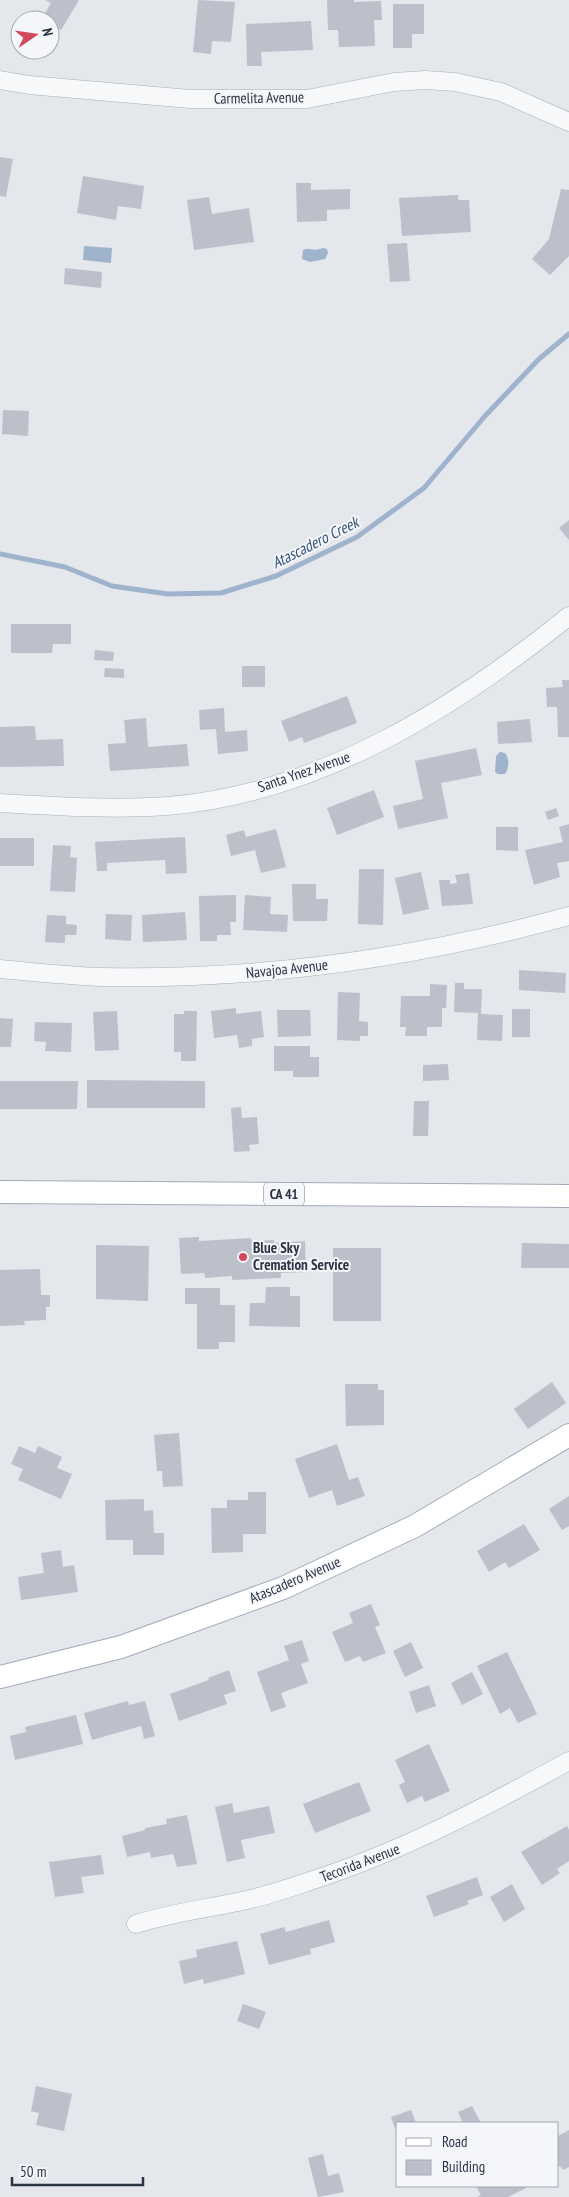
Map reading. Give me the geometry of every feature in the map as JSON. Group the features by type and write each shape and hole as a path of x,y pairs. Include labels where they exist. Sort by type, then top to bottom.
{"main road":[{"name":"CA 41","path":"0,1192 569,1196"},
{"name":"Atascadero Avenue","path":"0,1678 121,1647 283,1588 415,1526 569,1435"}],"street":[{"name":"Carmelita Avenue","path":"0,80 29,85 190,99 307,98 394,82 425,80 455,82 502,92 569,122"},
{"name":"Santa Ynez Avenue","path":"0,803 83,808 168,806 269,787 358,753 403,730 450,702 532,646 569,616"},
{"name":"Navajoa Avenue","path":"0,969 101,977 246,974 369,960 500,935 569,916"},
{"name":"Tecorida Avenue","path":"136,1924 158,1917 251,1899 316,1879 399,1849 569,1761"}],"water":[{"path":"84,246 112,248 111,263 83,260"},
{"path":"327,249 328,253 325,259 310,262 302,259 303,250"},
{"path":"500,752 505,753 508,758 505,774 495,772 496,756"}],"building":[{"path":"45,0 79,0 61,30 60,10 47,10 51,3"},
{"path":"198,0 235,2 231,42 212,41 211,54 193,52"},
{"path":"327,0 381,1 382,20 374,20 375,46 339,47 338,30 328,30"},
{"path":"393,4 424,4 424,34 412,34 412,48 393,48"},
{"path":"311,21 313,50 261,52 262,66 247,66 246,24"},
{"path":"0,157 13,159 6,197 0,196"},
{"path":"83,176 144,186 141,209 118,206 116,220 77,213"},
{"path":"296,183 311,183 311,190 350,189 350,209 327,210 327,221 297,222"},
{"path":"561,189 569,190 569,256 550,275 532,259 549,239"},
{"path":"458,195 458,200 469,200 471,232 402,236 399,198"},
{"path":"209,197 212,214 249,208 254,242 194,250 187,200"},
{"path":"407,243 410,281 390,282 387,244"},
{"path":"65,268 102,272 101,288 64,284"},
{"path":"3,410 29,411 28,436 2,434"},
{"path":"569,520 569,540 559,528"},
{"path":"11,624 71,624 71,644 53,644 52,653 11,653"},
{"path":"95,650 114,652 113,661 94,660"},
{"path":"242,666 265,666 265,687 242,687"},
{"path":"105,668 124,669 124,678 104,677"},
{"path":"562,680 569,680 569,737 558,737 557,707 547,707 546,688 563,687"},
{"path":"347,696 357,723 304,743 302,737 289,742 281,721"},
{"path":"224,708 225,732 247,730 248,751 218,754 216,729 200,730 199,710"},
{"path":"146,718 148,747 187,744 189,766 110,771 108,744 126,743 124,720"},
{"path":"530,719 532,742 498,744 497,722"},
{"path":"35,726 36,740 63,739 64,766 0,767 0,727"},
{"path":"476,748 482,775 441,783 448,818 398,829 393,806 423,799 415,761"},
{"path":"374,790 384,817 337,835 327,808"},
{"path":"556,808 559,816 548,820 545,812"},
{"path":"569,824 569,861 557,863 560,877 534,885 525,850 563,842 559,827"},
{"path":"496,827 518,827 518,851 496,850"},
{"path":"276,829 286,867 261,873 255,850 231,856 226,835 244,830 246,837"},
{"path":"185,837 187,873 166,874 165,860 107,863 107,871 97,871 95,842"},
{"path":"0,838 34,838 34,866 0,866"},
{"path":"53,845 71,846 70,857 77,858 75,892 50,891"},
{"path":"359,869 384,869 383,925 358,924"},
{"path":"421,872 429,909 403,915 395,878"},
{"path":"469,873 473,904 442,906 439,880 450,880 450,884 457,883 455,875"},
{"path":"292,884 316,884 316,899 328,899 327,921 293,921"},
{"path":"236,895 236,922 230,922 231,935 217,935 217,941 200,941 199,896"},
{"path":"245,895 271,897 270,914 288,915 287,932 243,930"},
{"path":"185,912 187,940 143,942 142,915"},
{"path":"106,914 132,915 131,941 105,939"},
{"path":"47,915 66,916 66,924 77,925 76,935 65,935 65,943 45,942"},
{"path":"519,970 566,973 565,993 519,990"},
{"path":"455,983 464,983 464,989 482,989 481,1014 503,1015 502,1041 477,1040 478,1013 454,1012"},
{"path":"430,984 447,985 446,1008 442,1008 442,1027 427,1027 427,1036 405,1036 406,1027 400,1027 401,996 430,996"},
{"path":"338,992 360,993 359,1021 368,1022 368,1036 360,1036 360,1041 337,1040"},
{"path":"236,1008 236,1014 261,1011 264,1037 252,1039 252,1046 239,1048 237,1035 214,1038 211,1011"},
{"path":"512,1009 530,1009 530,1037 512,1037"},
{"path":"277,1010 310,1010 311,1036 278,1037"},
{"path":"117,1011 119,1050 95,1051 93,1012"},
{"path":"184,1011 197,1011 196,1061 181,1061 181,1052 174,1052 174,1014 184,1014"},
{"path":"0,1018 13,1019 11,1047 0,1047"},
{"path":"35,1022 72,1023 71,1052 45,1051 46,1042 34,1041"},
{"path":"274,1046 310,1046 310,1057 319,1057 319,1077 293,1077 293,1071 274,1071"},
{"path":"448,1064 449,1080 423,1081 423,1065"},
{"path":"87,1080 205,1081 205,1108 87,1108"},
{"path":"0,1081 78,1081 77,1109 0,1109"},
{"path":"414,1101 429,1101 428,1136 413,1136"},
{"path":"241,1107 242,1118 257,1117 259,1144 249,1145 250,1151 234,1152 231,1108"},
{"name":"Blue Sky Cremation Service","path":"199,1237 199,1241 251,1238 252,1241 274,1240 274,1243 305,1241 306,1272 281,1273 281,1278 232,1280 232,1276 205,1278 204,1273 181,1274 179,1238"},
{"path":"522,1243 569,1244 569,1268 521,1268"},
{"path":"96,1245 149,1246 148,1301 96,1299"},
{"path":"333,1248 381,1248 381,1321 333,1321"},
{"path":"40,1269 41,1295 50,1295 50,1307 46,1307 46,1320 24,1321 25,1325 0,1326 0,1270"},
{"path":"266,1287 290,1287 290,1296 300,1296 300,1327 249,1326 250,1303 265,1303"},
{"path":"185,1288 220,1288 220,1305 235,1305 235,1342 219,1342 219,1349 197,1349 197,1304 185,1304"},
{"path":"552,1382 566,1403 528,1429 514,1409"},
{"path":"345,1384 378,1384 378,1390 384,1390 384,1425 346,1426"},
{"path":"179,1433 183,1486 163,1487 162,1471 157,1471 154,1435"},
{"path":"337,1444 349,1480 358,1477 365,1496 337,1506 332,1490 309,1498 295,1459"},
{"path":"19,1446 35,1453 38,1446 62,1457 57,1468 72,1474 61,1499 18,1480 23,1469 11,1464"},
{"path":"248,1492 266,1492 266,1534 243,1534 243,1552 212,1553 211,1508 227,1508 227,1500 248,1500"},
{"path":"569,1496 569,1526 562,1530 549,1509"},
{"path":"144,1499 144,1511 153,1510 154,1533 164,1533 164,1555 133,1555 133,1540 106,1540 105,1500"},
{"path":"524,1524 540,1550 509,1568 505,1562 489,1572 477,1551"},
{"path":"61,1550 63,1567 74,1565 78,1592 21,1600 18,1577 44,1573 41,1553"},
{"path":"371,1604 380,1625 375,1627 386,1653 363,1662 360,1656 345,1662 332,1632 353,1623 349,1613"},
{"path":"302,1640 309,1661 301,1664 308,1683 281,1693 286,1707 271,1712 257,1672 289,1660 284,1646"},
{"path":"411,1642 423,1668 405,1677 393,1651"},
{"path":"507,1652 537,1714 518,1723 510,1708 500,1714 477,1666"},
{"path":"229,1670 236,1691 224,1695 227,1704 179,1721 170,1694 209,1680 208,1678"},
{"path":"472,1672 483,1694 462,1705 451,1683"},
{"path":"429,1685 436,1706 416,1713 409,1692"},
{"path":"128,1701 129,1705 145,1701 155,1736 144,1739 141,1726 92,1740 84,1713"},
{"path":"76,1715 83,1744 15,1760 10,1736 26,1732 25,1727"},
{"path":"429,1744 450,1791 425,1802 422,1796 407,1803 399,1785 405,1782 395,1760"},
{"path":"359,1782 371,1811 315,1833 303,1804"},
{"path":"232,1803 234,1813 269,1806 275,1833 241,1840 245,1858 227,1862 215,1807"},
{"path":"187,1815 197,1864 177,1867 173,1854 151,1858 150,1852 127,1857 122,1836 145,1830 145,1828 167,1824 166,1819"},
{"path":"567,1826 569,1830 569,1861 557,1869 560,1873 542,1885 521,1852"},
{"path":"101,1855 104,1874 81,1877 84,1893 55,1897 49,1862"},
{"path":"477,1877 483,1895 467,1901 469,1904 434,1917 426,1896"},
{"path":"512,1884 525,1909 504,1922 490,1897"},
{"path":"329,1920 335,1942 310,1949 311,1954 269,1965 260,1934 284,1927 286,1932"},
{"path":"237,1941 245,1974 204,1984 203,1979 184,1984 179,1961 197,1957 196,1950"},
{"path":"243,2004 266,2012 259,2029 237,2021"},
{"path":"36,2086 72,2094 64,2131 36,2125 39,2113 31,2111"},
{"path":"472,2106 480,2122 463,2122 458,2112"},
{"path":"411,2110 416,2122 396,2122 396,2131 391,2117"},
{"path":"569,2130 569,2167 563,2170 559,2166 559,2135"},
{"path":"323,2154 328,2176 339,2173 344,2192 318,2197 308,2158"},
{"path":"477,2187 526,2188 508,2197 477,2197 481,2195"}],"waterway":[{"name":"Atascadero Creek","path":"0,554 65,567 112,586 168,594 221,593 276,576 357,537 424,488 485,416 539,359 569,334"}],"place":[{"name":"Blue Sky Cremation Service","path":"243,1257"}]}
